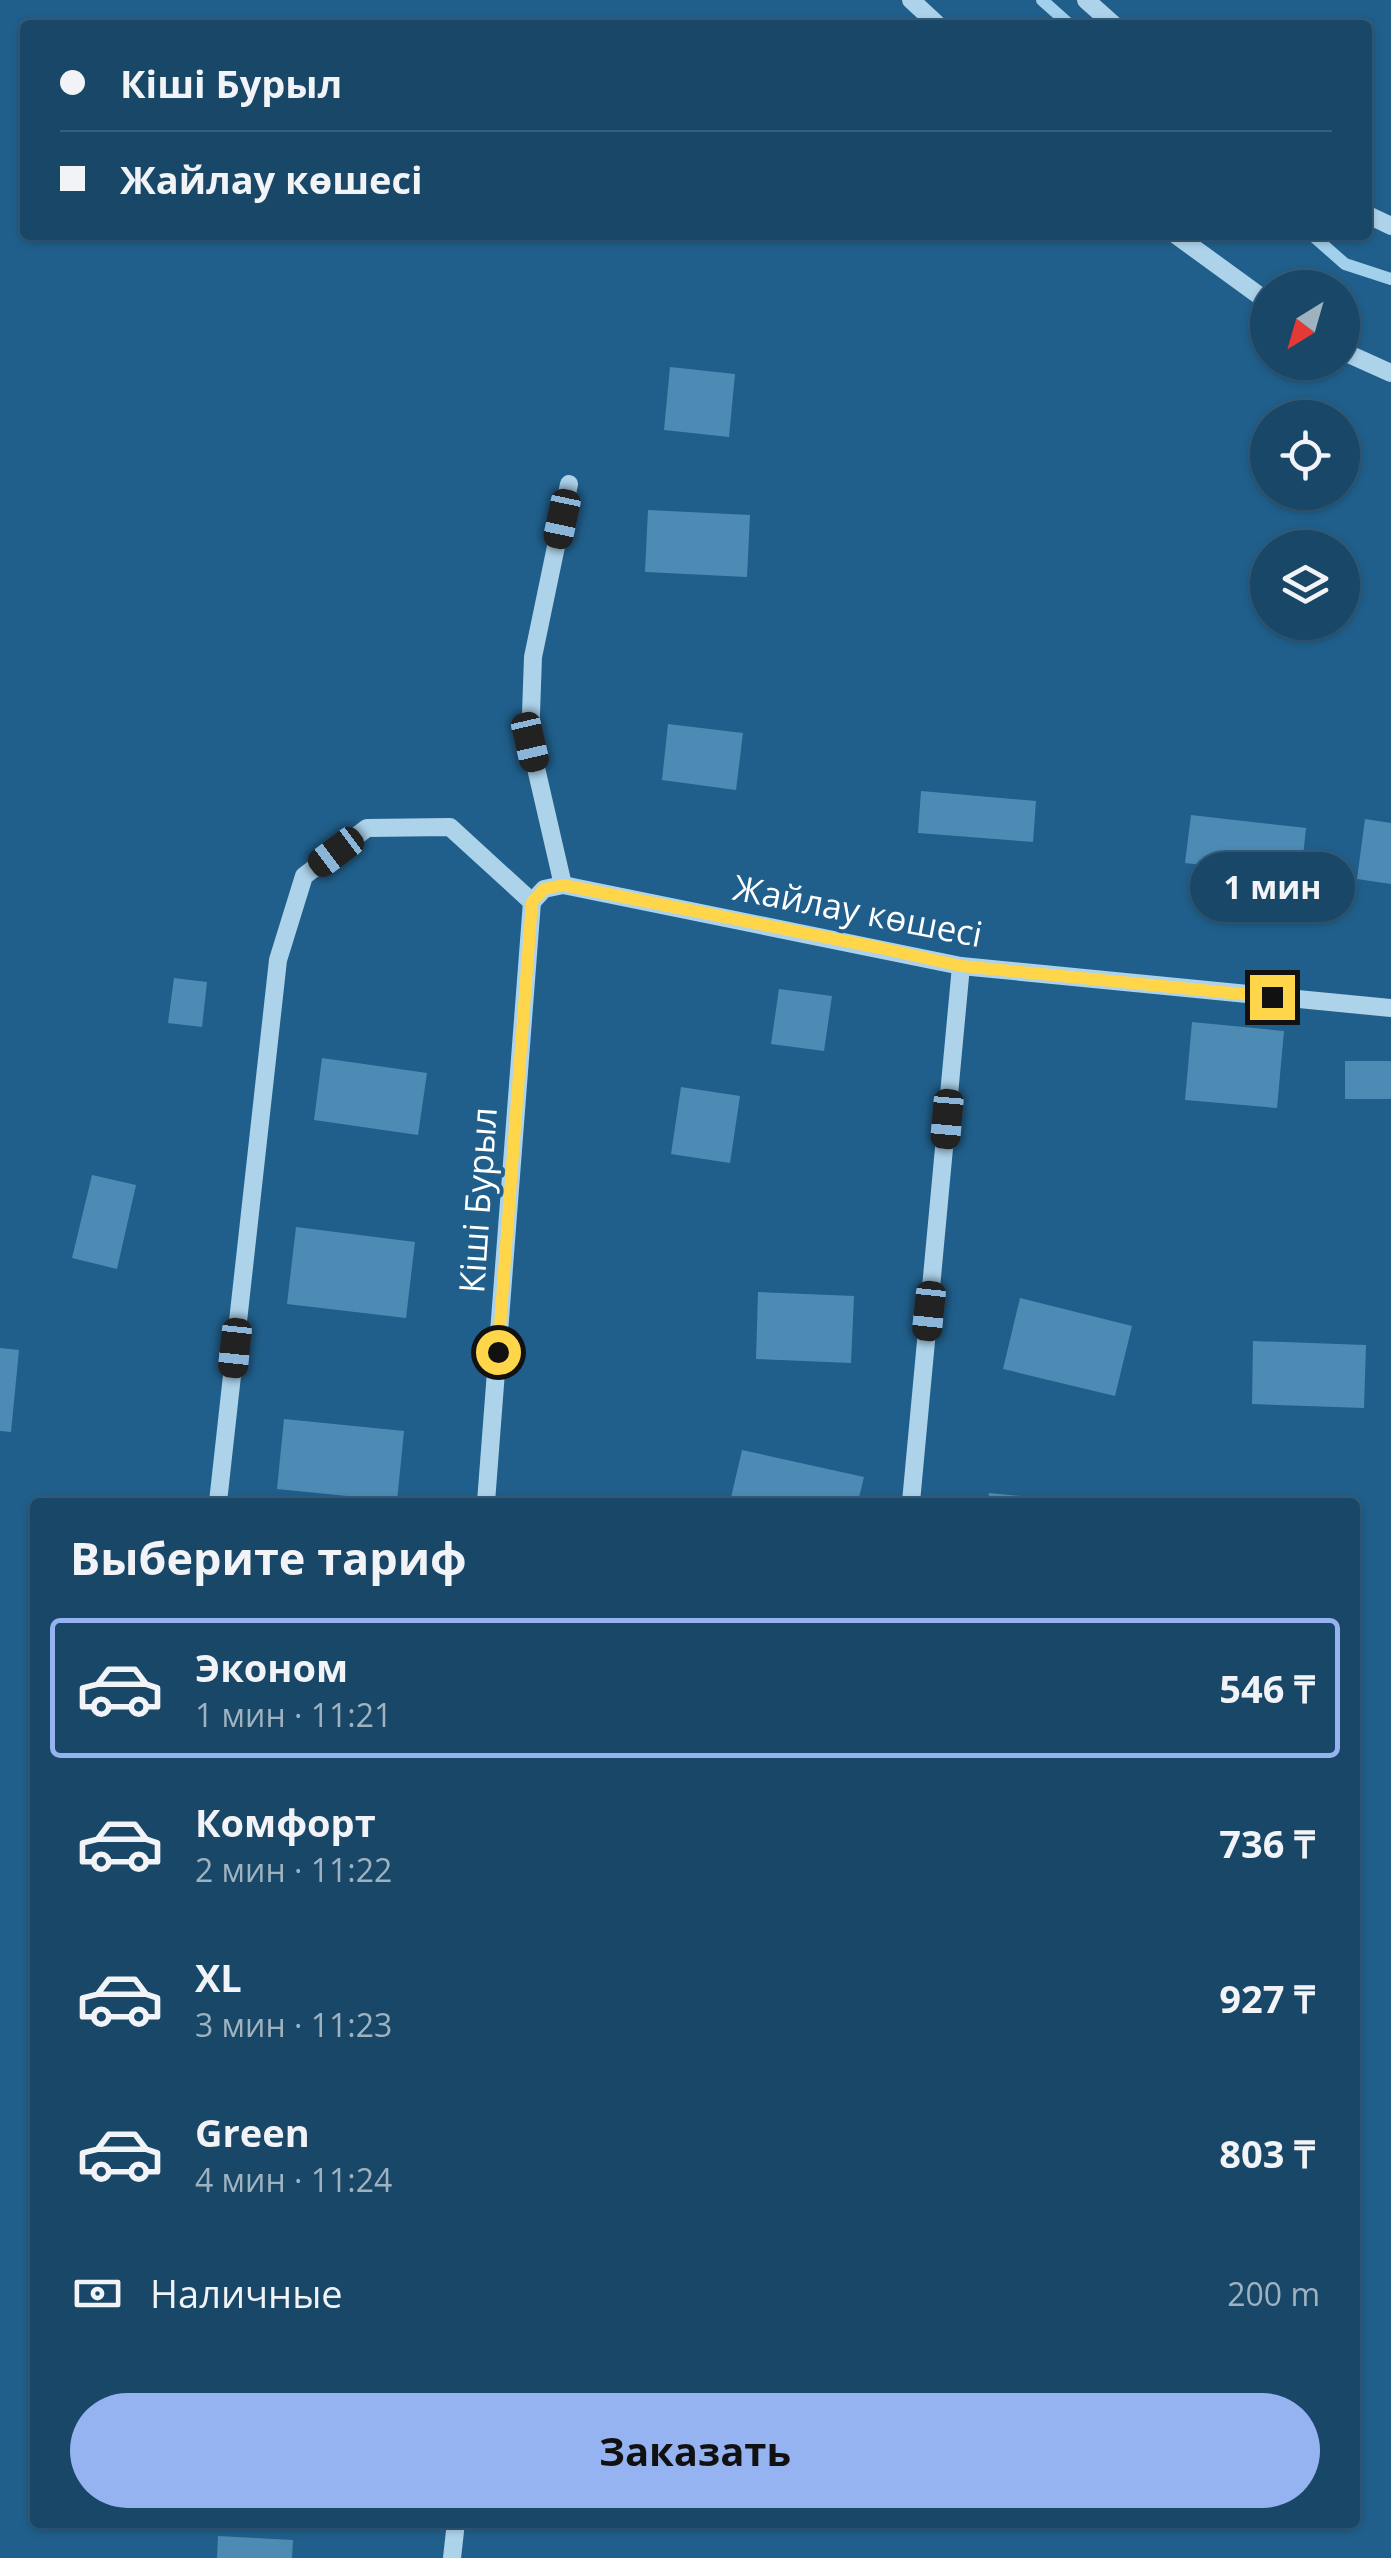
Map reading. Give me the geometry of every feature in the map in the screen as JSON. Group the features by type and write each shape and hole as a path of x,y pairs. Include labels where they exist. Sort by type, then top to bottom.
{"street":[{"path":"911,0 933,20"},
{"path":"1086,0 1108,20"},
{"path":"1183,240 1250,289"},
{"path":"1360,359 1391,373"},
{"path":"218,1498 278,960 304,876 367,828 450,828 532,902 544,889 563,885 530,742 532,657 569,484"},
{"name":"Жайлау көшесі","path":"563,885 961,966 1391,1008"},
{"name":"Кіші Бурыл","path":"486,1498 532,902"},
{"path":"911,1498 961,966"},
{"path":"452,2558 455,2528"}],"building":[{"path":"670,367 735,374 729,437 664,430"},
{"path":"648,510 750,515 747,577 645,572"},
{"path":"668,724 743,733 736,790 662,780"},
{"path":"921,791 1036,801 1033,842 918,833"},
{"path":"1191,815 1306,828 1301,876 1185,863"},
{"path":"1365,819 1391,823 1391,884 1357,879"},
{"path":"174,978 207,982 202,1027 168,1023"},
{"path":"779,989 832,996 824,1051 771,1044"},
{"path":"1192,1022 1284,1031 1277,1108 1185,1100"},
{"path":"322,1058 427,1073 418,1135 314,1120"},
{"path":"1345,1061 1391,1061 1391,1099 1345,1099"},
{"path":"681,1087 740,1096 730,1163 671,1154"},
{"path":"92,1175 136,1185 117,1269 72,1258"},
{"path":"296,1227 415,1242 406,1318 287,1304"},
{"path":"758,1292 854,1296 851,1363 756,1359"},
{"path":"1020,1298 1132,1326 1115,1396 1003,1369"},
{"path":"1253,1341 1366,1345 1364,1408 1252,1404"},
{"path":"0,1348 19,1350 11,1432 0,1431"},
{"path":"284,1419 404,1431 397,1498 277,1489"},
{"path":"742,1450 864,1477 859,1498 731,1498"},
{"path":"989,1493 1042,1498 988,1498"},
{"path":"218,2536 293,2540 292,2558 217,2558"}],"waterway":[{"path":"1042,0 1064,20"},
{"path":"1318,240 1345,264 1391,279"}],"route":[{"path":"498,1352 532,902 544,889 563,885 961,966 1272,997"}]}
